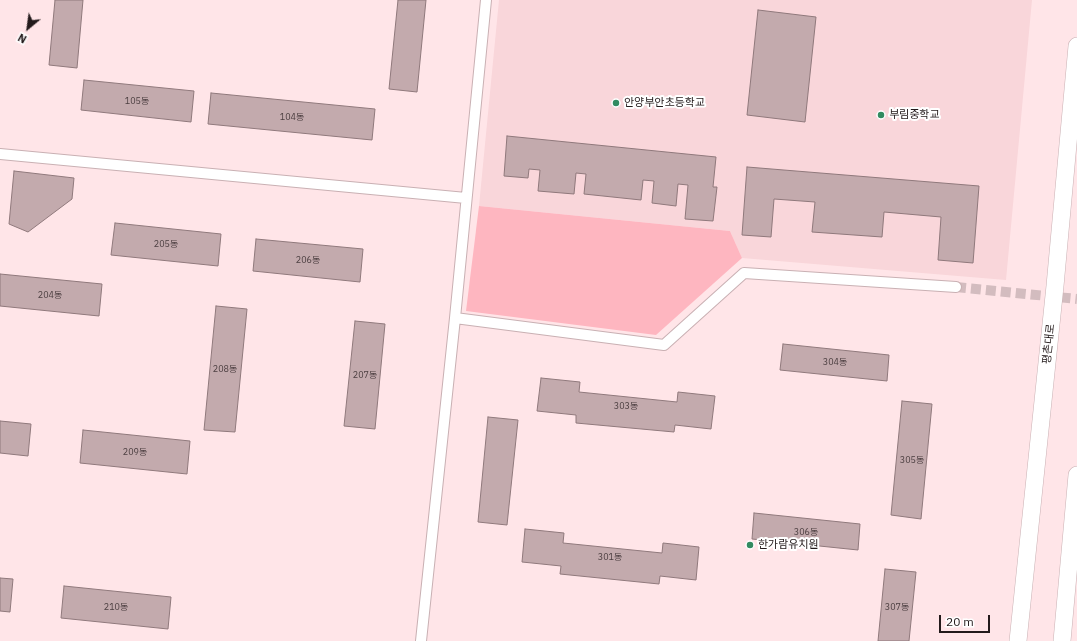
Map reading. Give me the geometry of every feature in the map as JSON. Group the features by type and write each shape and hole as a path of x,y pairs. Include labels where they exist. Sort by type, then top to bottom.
{"street":[{"path":"421,641 455,318 486,0"},
{"name":"평촌대로","path":"1018,641 1055,286 1077,46"},
{"path":"0,154 466,198"},
{"path":"455,318 664,345 744,273 956,287"},
{"path":"1062,641 1077,475"}],"shaded area":[{"path":"499,0 1032,0 1006,280 742,258 730,231 479,206"},
{"path":"479,206 730,231 742,258 656,335 466,311"}],"building":[{"path":"55,0 83,0 77,68 49,65"},
{"path":"398,0 426,0 417,92 389,89"},
{"path":"758,10 816,17 805,122 747,115"},
{"path":"84,80 194,91 191,122 81,110"},
{"path":"211,93 375,109 372,140 208,124"},
{"path":"507,136 716,157 713,187 717,187 713,221 685,219 688,185 678,184 676,206 652,203 654,181 643,180 641,200 584,194 586,174 576,173 574,194 538,191 540,170 529,169 528,178 504,176"},
{"path":"747,167 979,186 973,263 938,260 941,217 884,212 882,237 812,232 815,202 774,199 771,237 742,235"},
{"path":"14,171 74,178 72,199 28,232 9,224"},
{"path":"115,223 221,234 218,266 111,255"},
{"path":"256,239 363,249 360,282 253,271"},
{"path":"0,274 102,284 99,316 0,306"},
{"path":"216,306 247,309 235,432 204,430"},
{"path":"355,321 385,324 375,429 344,426"},
{"path":"783,344 889,355 887,381 780,370"},
{"path":"541,378 580,382 579,392 677,402 678,392 715,396 711,429 675,425 674,432 576,423 576,415 537,411"},
{"path":"902,401 932,404 921,519 891,515"},
{"path":"488,417 518,420 507,525 478,522"},
{"path":"0,421 31,424 28,456 0,453"},
{"path":"83,430 190,441 187,474 80,463"},
{"path":"754,513 860,524 858,550 752,539"},
{"path":"525,529 564,533 563,543 662,553 663,543 699,547 696,580 660,576 659,584 560,574 561,566 522,562"},
{"path":"885,569 916,572 909,641 878,641"},
{"path":"0,578 13,579 10,612 0,611"},
{"path":"64,586 171,597 168,629 61,618"}],"tunnel":[{"path":"956,287 1077,299"}],"place":[{"name":"안양부안초등학교","path":"616,103"},
{"name":"부림중학교","path":"881,115"},
{"name":"한가람유치원","path":"750,545"}]}
